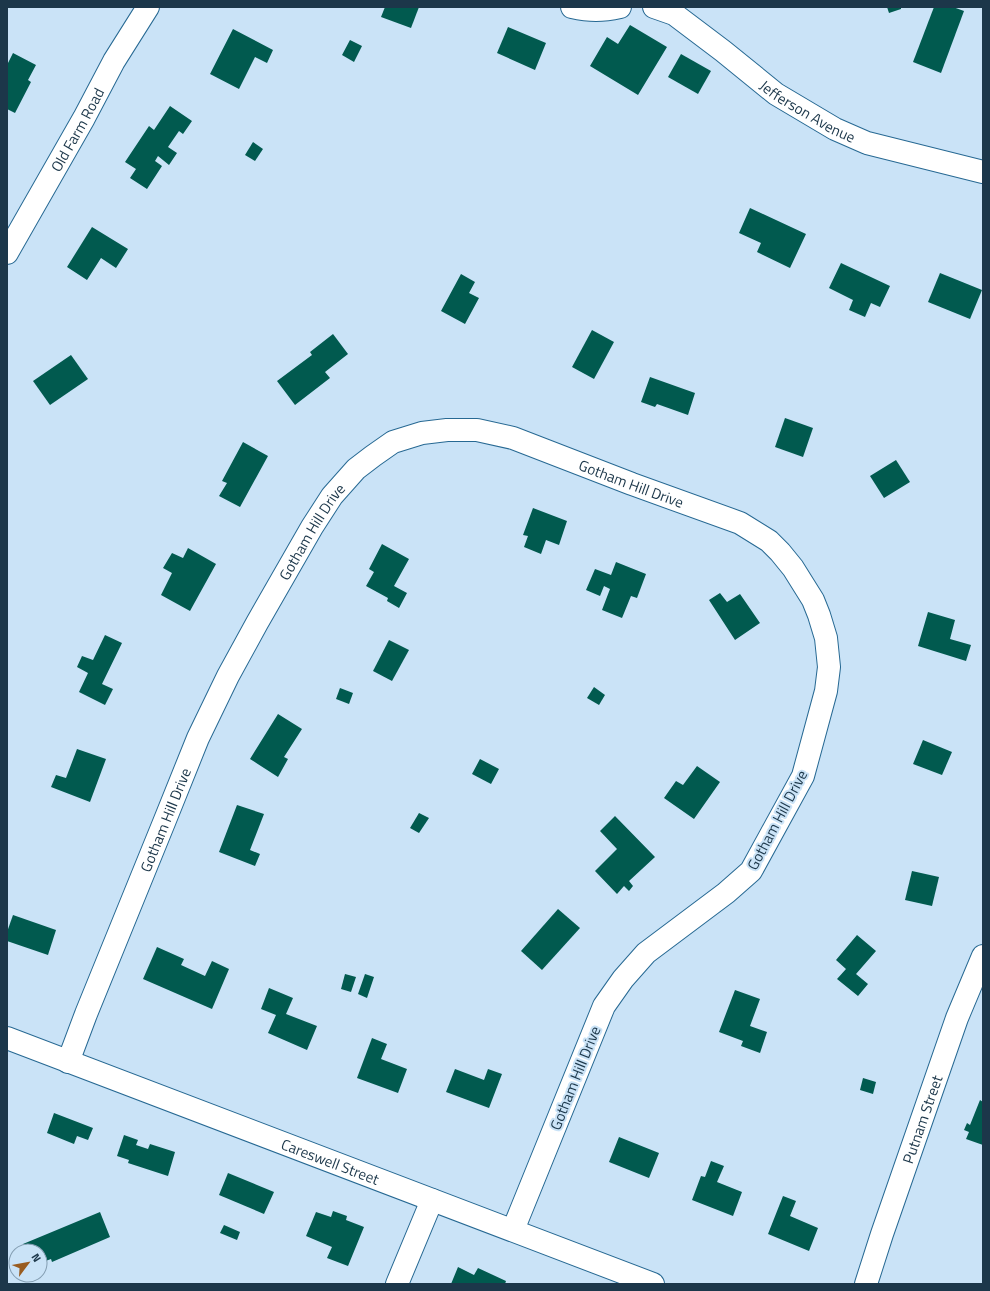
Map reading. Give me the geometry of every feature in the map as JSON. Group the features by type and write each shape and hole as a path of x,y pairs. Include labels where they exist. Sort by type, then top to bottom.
{"street":[{"name":"Old Farm Road","path":"7,253 84,118 114,61 148,7"},
{"path":"572,7 590,11 608,10 620,7"},
{"name":"Jefferson Avenue","path":"654,7 674,14 776,94 835,129 867,144 983,172"},
{"name":"Gotham Hill Drive","path":"68,1062 198,738 228,676 253,629 312,527 332,496 356,469 393,442 422,433 447,430 477,430 513,438 632,484 707,510 740,523 769,541 793,568 813,600 826,638 829,666 826,691 817,729 803,776 751,871 726,893 646,953 623,979 604,1006 514,1230"},
{"name":"Putnam Street","path":"866,1284 957,1018 983,956"},
{"path":"964,1002 977,989 983,987"},
{"name":"Careswell Street","path":"7,1038 653,1284"},
{"path":"397,1284 432,1200"}],"building":[{"path":"385,7 419,7 411,28 381,17"},
{"path":"887,7 901,7 901,9 889,13"},
{"path":"934,7 953,7 964,11 941,73 913,62"},
{"path":"630,25 667,47 638,95 590,66 607,37 618,44"},
{"path":"508,27 546,43 535,70 497,53"},
{"path":"233,29 273,50 267,63 255,57 239,89 210,74"},
{"path":"350,40 362,46 354,62 342,55"},
{"path":"13,53 36,65 28,80 31,82 15,113 7,109 7,65"},
{"path":"681,54 711,71 698,94 668,77"},
{"path":"170,106 192,121 183,134 179,131 168,147 177,153 169,165 158,156 155,161 162,166 147,189 130,178 136,169 125,162 149,126 154,130"},
{"path":"253,142 263,149 255,161 245,155"},
{"path":"750,208 806,234 790,268 757,252 761,243 739,233"},
{"path":"92,227 128,249 116,268 101,258 87,280 67,267"},
{"path":"841,263 890,286 880,307 871,303 865,317 849,310 853,300 829,288"},
{"path":"940,273 982,290 970,319 928,302"},
{"path":"461,274 475,282 469,293 479,298 465,324 441,311"},
{"path":"592,330 614,342 594,379 572,367"},
{"path":"333,334 348,354 325,372 330,378 295,405 277,381 312,355 310,352"},
{"path":"71,355 88,379 50,405 33,381"},
{"path":"650,377 695,393 688,415 657,404 655,407 641,402"},
{"path":"785,418 813,428 803,457 775,447"},
{"path":"243,442 268,456 240,507 219,496 227,483 222,481"},
{"path":"896,460 910,482 884,498 870,476"},
{"path":"533,508 567,521 559,545 546,540 541,554 524,547 528,536 523,535"},
{"path":"382,544 409,559 394,586 407,593 399,608 387,601 388,598 366,586 374,572 369,569"},
{"path":"188,548 216,564 190,611 161,595 172,573 163,568 172,553 183,558"},
{"path":"616,562 646,574 637,598 631,596 622,618 602,610 610,589 604,586 600,596 586,590 595,569 611,575"},
{"path":"720,593 727,602 740,594 760,623 735,640 709,600"},
{"path":"928,612 955,620 950,639 971,645 966,661 918,646"},
{"path":"105,635 122,643 102,684 113,689 105,705 79,692 88,673 77,667 82,656 93,660"},
{"path":"389,640 409,650 392,681 373,671"},
{"path":"594,687 605,695 599,705 587,698"},
{"path":"340,688 353,693 349,704 336,699"},
{"path":"278,714 302,729 284,757 288,759 278,777 250,759"},
{"path":"923,740 952,752 942,775 913,764"},
{"path":"77,749 106,759 90,802 51,787 56,775 66,778"},
{"path":"480,759 499,769 491,784 472,774"},
{"path":"697,766 720,782 694,819 664,798 676,781 683,785"},
{"path":"237,805 264,814 250,850 260,854 255,866 219,852"},
{"path":"419,813 429,818 419,833 410,828"},
{"path":"615,816 655,857 629,881 633,886 629,891 624,886 617,894 595,871 617,849 600,831"},
{"path":"912,871 939,877 932,906 905,900"},
{"path":"558,909 580,928 542,970 521,951"},
{"path":"13,915 56,930 48,955 7,941 7,932"},
{"path":"857,935 876,951 856,974 868,984 858,996 837,979 846,969 836,960"},
{"path":"157,947 184,959 181,965 205,976 212,961 229,969 212,1009 143,979"},
{"path":"345,974 356,977 351,992 341,989"},
{"path":"365,974 374,977 367,998 358,994"},
{"path":"269,988 293,998 286,1014 317,1026 307,1050 268,1033 276,1015 261,1009"},
{"path":"735,990 760,999 750,1026 767,1032 760,1053 741,1046 743,1041 719,1032"},
{"path":"372,1038 387,1044 381,1059 407,1069 398,1093 357,1078"},
{"path":"455,1069 484,1080 488,1069 502,1074 489,1108 446,1092"},
{"path":"863,1078 876,1082 873,1094 860,1090"},
{"path":"980,1100 983,1102 983,1145 966,1139 969,1132 964,1130 967,1123 970,1125"},
{"path":"54,1113 93,1128 88,1140 77,1136 74,1144 47,1133"},
{"path":"124,1135 138,1140 136,1145 148,1149 150,1144 175,1152 168,1176 128,1163 129,1160 117,1156"},
{"path":"619,1137 659,1153 649,1178 609,1162"},
{"path":"711,1161 724,1166 717,1182 742,1192 733,1216 692,1200 701,1176 705,1177"},
{"path":"228,1173 274,1192 264,1214 219,1195"},
{"path":"783,1196 796,1201 790,1216 818,1228 809,1251 768,1234"},
{"path":"333,1211 347,1216 346,1220 364,1227 348,1266 327,1258 332,1247 306,1236 316,1212 331,1217"},
{"path":"100,1212 110,1237 52,1262 51,1259 48,1260 48,1243 25,1243"},
{"path":"224,1225 240,1232 237,1240 220,1233"},
{"path":"458,1267 474,1275 478,1268 506,1281 505,1284 451,1284"}]}
